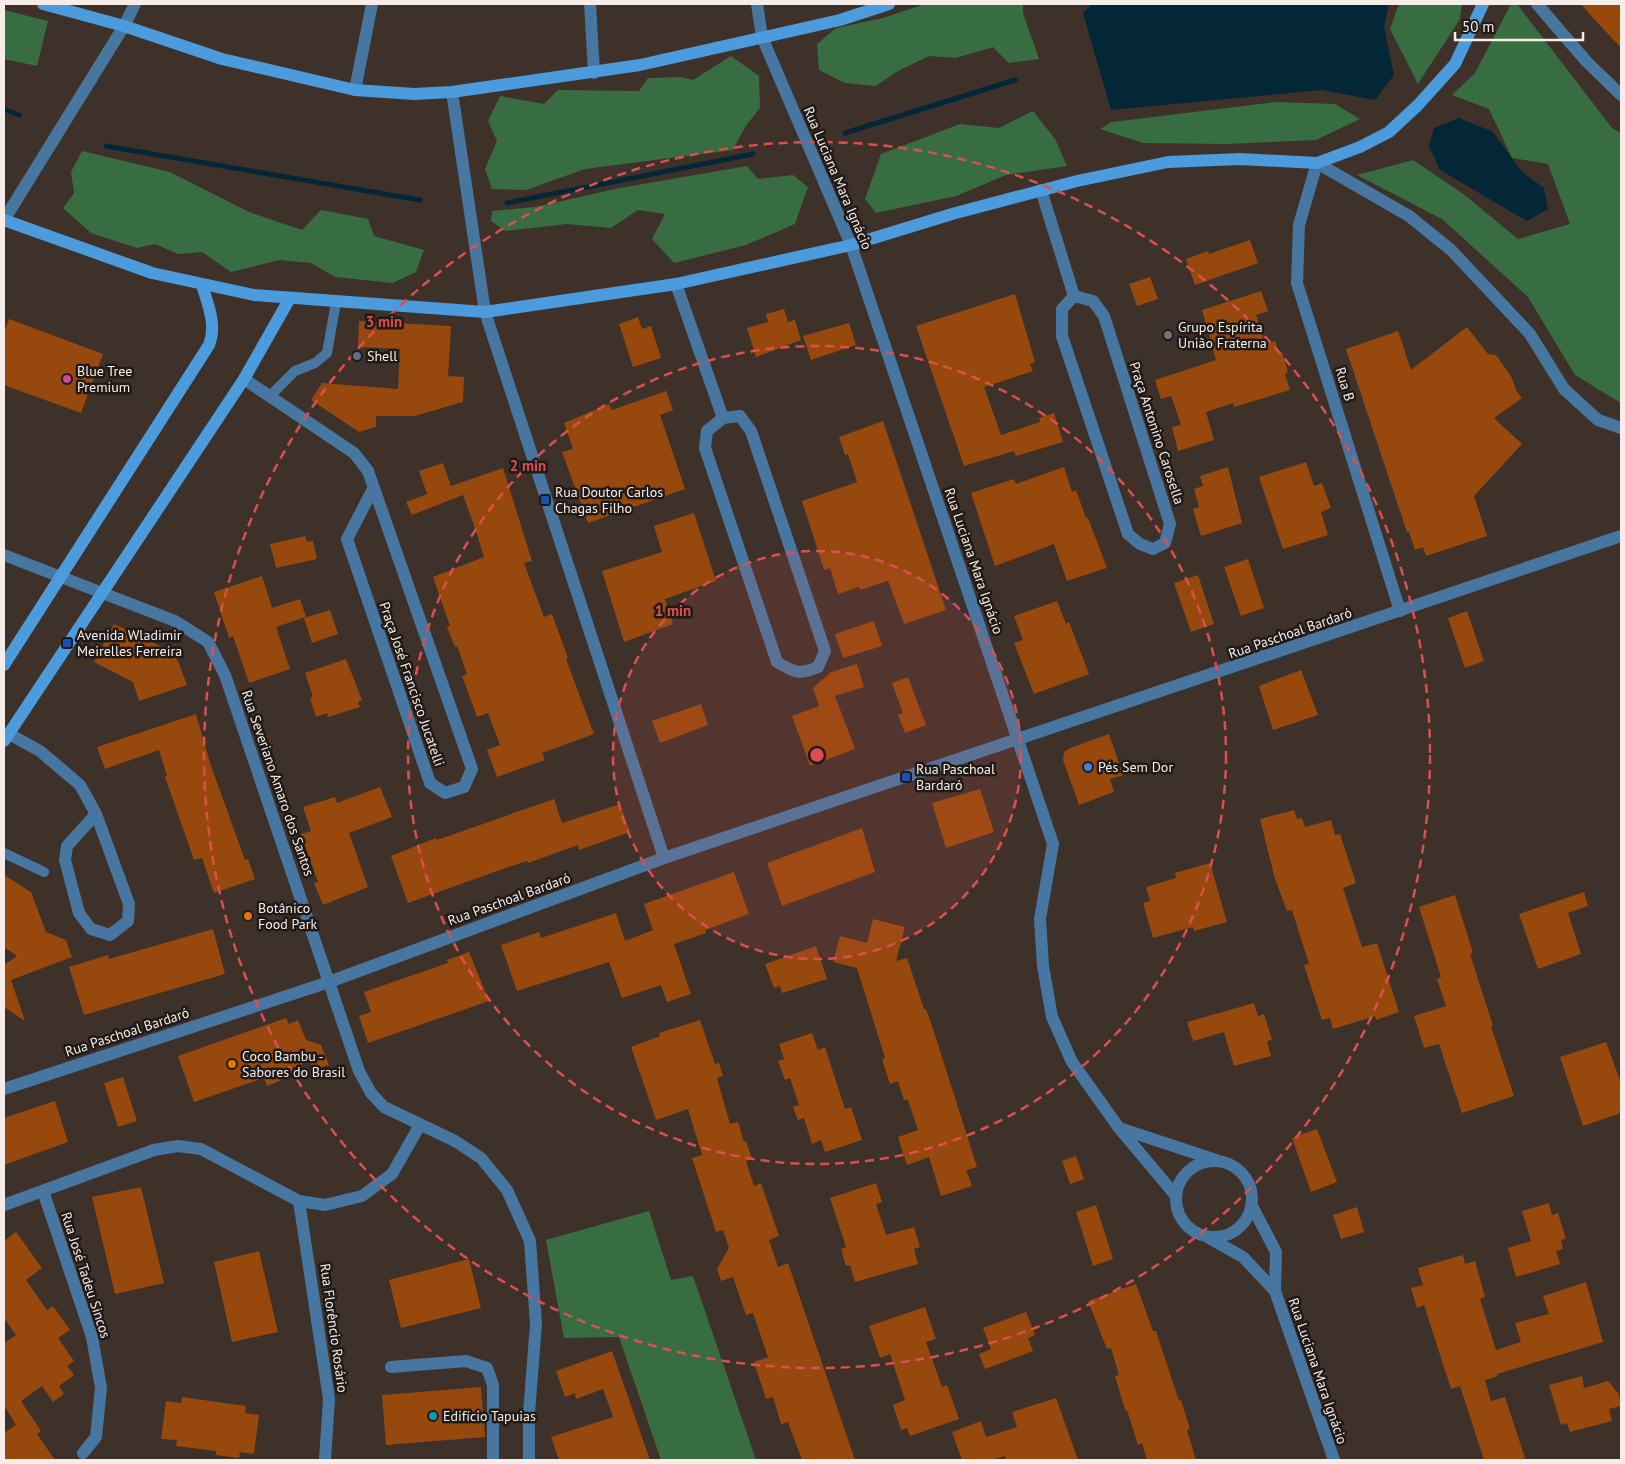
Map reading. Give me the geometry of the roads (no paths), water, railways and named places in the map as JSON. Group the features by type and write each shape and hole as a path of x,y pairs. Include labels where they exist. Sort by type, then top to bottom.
{"main road":[{"path":"43,4 124,26 222,59 355,90 414,94 452,92 640,66 840,20 889,4"},
{"path":"4,220 152,273 254,295 485,312 676,284 851,245 1041,190 1168,162 1240,159 1317,163 1360,147 1388,132 1418,105 1454,64 1483,4"},
{"path":"4,665 209,345 213,335 213,322 202,285"},
{"path":"6,737 244,379 290,298"}],"street":[{"path":"4,220 124,26 135,4"},
{"path":"355,90 372,4"},
{"path":"590,4 594,72"},
{"name":"Rua Luciana Mara Ignácio","path":"758,4 762,37 851,245 1053,844 1040,919 1043,966 1052,1017 1072,1062 1119,1128 1176,1196"},
{"path":"1537,4 1586,62 1621,94"},
{"path":"452,92 485,312 664,858"},
{"path":"1317,163 1409,216 1451,250 1530,334 1564,389 1598,420 1621,428"},
{"name":"Rua B","path":"1317,163 1299,226 1297,283 1400,612"},
{"path":"1041,190 1074,296"},
{"path":"676,284 723,418"},
{"name":"Praça Antonino Carosella","path":"1074,296 1093,301 1104,316 1170,524 1165,543 1153,549 1140,544 1128,534 1062,336 1062,309 1074,296"},
{"name":"Praça José Francisco Jucatelli","path":"244,379 354,454 368,471 472,769 464,787 445,793 430,783 347,539 373,489"},
{"path":"740,416 751,431 825,651 818,667 803,674 792,671 777,662 705,448 707,431 723,418 740,416"},
{"name":"Rua Paschoal Bardaró","path":"4,1089 329,982 664,858 1400,612 1621,536"},
{"name":"Rua Severiano Amaro dos Santos","path":"4,555 175,621 208,642 225,675 359,1071 371,1093 384,1107 455,1141 481,1158 507,1190 530,1242 536,1324 529,1413 529,1460"},
{"path":"6,737 40,751 80,785 96,814 129,904 128,921 110,935 91,929 78,913 64,860 67,846 96,814"},
{"path":"4,1205 154,1150 178,1146 201,1148 299,1201 325,1204 362,1196 392,1174 420,1125"},
{"path":"1119,1128 1221,1162 1233,1166 1242,1173 1248,1183 1252,1206 1248,1216 1233,1233 1222,1237 1205,1236 1190,1229 1181,1220 1176,1196 1179,1184 1191,1169 1208,1162 1221,1162"},
{"name":"Rua José Tadeu Sincos","path":"43,1191 92,1336 101,1388 96,1437 83,1453"},
{"name":"Rua Florêncio Rosário","path":"299,1201 329,1399 325,1460"},
{"name":"Rua Luciana Mara Ignácio","path":"1252,1206 1276,1252 1274,1291 1334,1460"},
{"name":"Rua Luciana Mara Ignácio","path":"1205,1236 1243,1257 1274,1291"},
{"path":"391,1367 466,1361 488,1368 493,1385 493,1460"}],"lane":[{"path":"270,396 295,371 316,363 327,353 336,302"},
{"path":"4,853 44,872"}],"water":[{"path":"1092,4 1389,4 1384,27 1394,75 1375,100 1322,90 1111,110 1083,13"},
{"path":"1459,118 1493,132 1522,172 1544,188 1548,209 1527,221 1440,170 1429,146 1434,128"}],"waterway":[{"path":"845,133 1015,80"},
{"path":"4,109 19,115"},
{"path":"106,146 420,200"},
{"path":"507,203 753,154"}],"place":[{"name":"Grupo Espírita União Fraterna","path":"1168,335"},
{"name":"Shell","path":"357,356"},
{"name":"Blue Tree Premium","path":"67,379"},
{"name":"Rua Doutor Carlos Chagas Filho","path":"545,500"},
{"name":"Avenida Wladimir Meirelles Ferreira","path":"67,643"},
{"name":"Pés Sem Dor","path":"1088,767"},
{"name":"Rua Paschoal Bardaró","path":"906,777"},
{"name":"Botânico Food Park","path":"248,916"},
{"name":"Coco Bambu - Sabores do Brasil","path":"232,1064"},
{"name":"Edifício Tapuias","path":"433,1416"}]}
